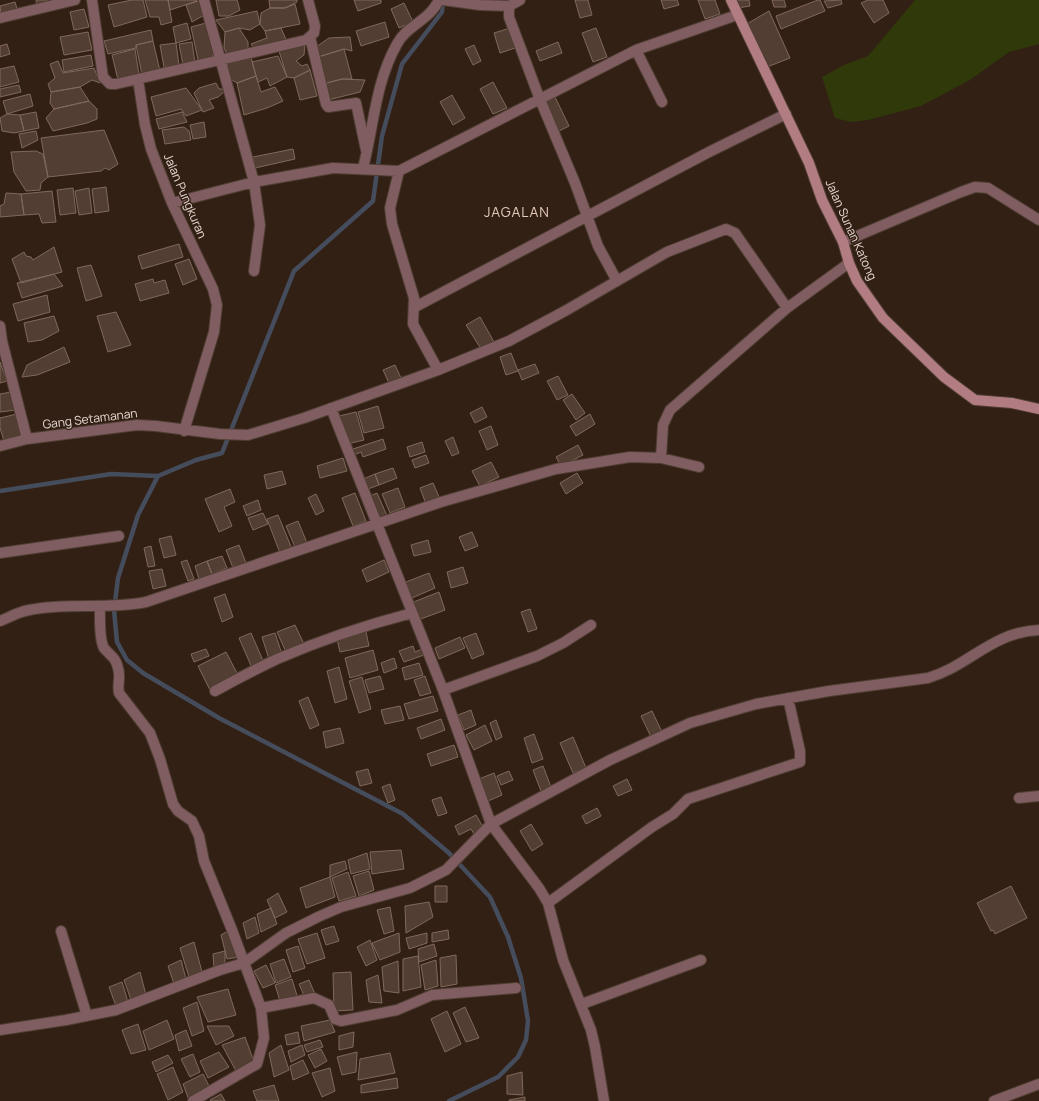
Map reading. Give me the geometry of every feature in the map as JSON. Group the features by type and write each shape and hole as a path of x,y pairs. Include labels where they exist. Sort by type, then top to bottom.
{"street":[{"path":"0,18 75,0"},
{"path":"92,0 104,77 110,84 138,79 306,40 314,34 315,26 308,0"},
{"path":"204,0 254,182 260,225 254,271"},
{"path":"365,169 377,93 383,75 401,36 428,16 438,0"},
{"path":"443,0 509,6 520,0"},
{"name":"Jalan Sunan Katong","path":"731,0 809,163 822,200 843,242 849,264 857,281 883,318 954,386 975,400 1012,403 1039,409"},
{"path":"509,6 509,18 539,98 576,183 598,246 618,281"},
{"path":"172,203 254,182 333,168 395,171 636,50 737,15"},
{"path":"310,38 326,104 328,107 356,103 367,155"},
{"path":"636,50 662,102"},
{"name":"Jalan Pungkuran","path":"138,79 145,125 150,143 172,203 213,289 217,305 214,332 184,431"},
{"path":"415,307 709,152 786,114"},
{"path":"395,171 390,208 392,224 415,307 413,324 438,370"},
{"path":"843,242 961,192 981,186 988,188 1039,220"},
{"path":"604,1101 595,1047 582,1004 559,947 548,903 539,888 491,824 443,690 398,574 376,525 330,408 438,370 509,341 618,281 667,252 726,229 735,233 787,308"},
{"path":"661,458 663,425 670,410 787,308 849,264"},
{"path":"0,326 1,342 27,439"},
{"name":"Gang Setamanan","path":"0,446 27,439 137,425 156,426 184,431 248,435 330,408"},
{"path":"0,621 29,610 78,606 122,606 159,598 441,502 556,468 630,457 661,458 699,467"},
{"path":"0,553 119,536"},
{"path":"102,607 102,641 104,648 115,658 120,675 118,688 119,693 150,732 160,759 173,804 178,811 194,825 199,836 204,861 261,1008 264,1038 257,1064 193,1101"},
{"path":"215,691 276,660 320,641 363,626 412,613"},
{"path":"443,690 537,656 563,643 591,625"},
{"path":"0,1030 116,1010 220,970 244,963 286,933 320,916 341,907 410,888 446,870 491,824 610,760 690,723 756,704 928,678 941,674 1003,638 1023,631 1039,630"},
{"path":"548,903 652,827 673,814 688,799 800,762 800,752 788,698"},
{"path":"1019,798 1039,796"},
{"path":"61,931 87,1016"},
{"path":"582,1004 701,960"},
{"path":"261,1008 314,998 322,1000 328,1005 335,1019 342,1021 397,1010 432,995 516,988"},
{"path":"994,1101 1039,1084"}],"green space":[{"path":"915,0 1039,0 1039,44 1009,52 970,80 921,106 868,120 851,122 835,118 822,77 846,64 868,56"}],"building":[{"path":"36,0 47,0 48,5 37,7"},
{"path":"132,0 143,0 147,17 114,27 108,5"},
{"path":"145,0 168,0 172,22 161,25 159,17 150,17"},
{"path":"168,0 196,0 197,1 170,10"},
{"path":"201,0 206,14 192,22 186,5"},
{"path":"216,0 237,0 240,10 229,16 219,16"},
{"path":"269,0 297,0 297,2 285,8 270,8"},
{"path":"354,0 381,0 381,3 358,11"},
{"path":"575,0 588,0 592,15 580,18"},
{"path":"661,0 677,0 679,5 664,9"},
{"path":"698,0 715,0 720,14 705,19"},
{"path":"736,0 749,0 750,6 738,8"},
{"path":"772,0 784,0 786,7 774,7"},
{"path":"820,0 825,11 781,29 776,16"},
{"path":"841,0 842,4 828,8 824,1"},
{"path":"868,0 883,0 889,13 874,23 861,3"},
{"path":"15,2 18,12 1,16 0,6"},
{"path":"404,3 413,22 399,28 391,9"},
{"path":"295,4 300,24 265,31 260,24 261,13 270,8 285,8"},
{"path":"84,9 89,27 74,30 70,12"},
{"path":"257,11 260,24 250,30 239,28 225,32 216,20"},
{"path":"769,11 790,58 767,67 745,25"},
{"path":"385,22 389,37 361,46 356,31"},
{"path":"187,23 191,39 176,43 173,27"},
{"path":"206,23 216,53 210,58 198,60 191,27"},
{"path":"239,28 248,42 248,50 227,54 224,48 225,32"},
{"path":"281,28 287,42 256,50 251,44 267,38 265,31"},
{"path":"510,28 515,48 500,53 494,33"},
{"path":"596,28 607,57 593,62 582,33"},
{"path":"151,30 153,41 136,45 136,48 108,54 104,41"},
{"path":"88,32 92,50 64,55 60,37"},
{"path":"350,37 352,51 344,49 318,57 316,47 329,38"},
{"path":"153,41 160,71 142,75 136,45"},
{"path":"192,42 195,63 183,65 179,44"},
{"path":"558,42 562,53 540,61 536,51"},
{"path":"176,43 179,65 164,67 160,45"},
{"path":"305,43 304,55 296,61 302,66 307,64 310,70 294,78 287,77 279,51"},
{"path":"7,44 10,54 0,57 0,46"},
{"path":"474,45 481,61 473,65 465,49"},
{"path":"135,49 139,75 118,80 112,55"},
{"path":"344,49 352,79 342,79 323,84 318,57"},
{"path":"91,55 93,66 64,72 62,60"},
{"path":"278,56 287,77 270,86 267,78 258,82 252,62"},
{"path":"251,57 256,76 237,83 229,78 227,62 236,62"},
{"path":"58,61 63,73 94,68 100,83 92,80 80,87 51,92 48,84 55,78 50,64"},
{"path":"14,66 19,82 0,87 0,69"},
{"path":"310,70 317,96 300,100 294,78"},
{"path":"256,76 261,92 275,87 283,101 244,115 237,83"},
{"path":"342,79 365,80 360,92 328,100 323,84"},
{"path":"493,82 507,108 493,114 480,89"},
{"path":"216,83 219,89 223,89 224,92 218,97 209,100 214,108 203,112 194,93 199,88"},
{"path":"19,85 21,92 0,97 0,89"},
{"path":"80,87 89,101 54,109 50,103 51,92"},
{"path":"186,88 202,110 186,116 181,109 156,116 151,97"},
{"path":"30,94 33,106 7,114 3,101"},
{"path":"452,95 465,118 453,125 440,102"},
{"path":"555,97 569,126 557,132 543,103"},
{"path":"89,101 97,109 97,119 87,123 53,131 46,118 54,109"},
{"path":"36,112 39,128 24,131 20,115"},
{"path":"182,112 187,122 159,129 156,119"},
{"path":"7,114 20,115 24,131 14,133 2,131 0,118"},
{"path":"204,122 206,137 193,139 190,125"},
{"path":"184,127 189,131 191,140 165,144 162,130"},
{"path":"104,130 118,164 109,170 105,168 101,171 48,177 41,138"},
{"path":"36,131 38,140 22,148 19,134"},
{"path":"293,149 295,159 255,168 253,157"},
{"path":"36,151 43,154 48,177 41,183 40,190 26,191 14,172 11,152"},
{"path":"106,187 109,211 95,213 92,189"},
{"path":"73,188 76,213 60,215 57,190"},
{"path":"89,188 92,213 79,215 75,191"},
{"path":"52,191 56,222 42,223 39,214 24,215 21,194"},
{"path":"6,193 21,194 24,215 0,217 0,206 4,204"},
{"path":"179,244 183,257 142,269 138,256"},
{"path":"54,247 62,272 21,283 12,259 24,252 26,256 31,257 33,260"},
{"path":"189,259 197,279 183,285 175,264"},
{"path":"91,265 102,296 86,301 77,268"},
{"path":"54,274 63,286 22,298 17,283"},
{"path":"153,279 154,283 165,280 169,293 140,301 135,284"},
{"path":"47,295 50,312 18,321 13,304"},
{"path":"116,312 131,345 108,352 97,316"},
{"path":"54,316 59,331 42,340 28,342 24,323"},
{"path":"480,317 494,342 481,349 466,325"},
{"path":"64,347 70,362 37,375 22,377 27,365"},
{"path":"511,353 518,371 506,375 500,357"},
{"path":"0,362 7,381 0,383"},
{"path":"535,364 539,373 522,380 518,370"},
{"path":"395,365 401,378 389,383 383,370"},
{"path":"558,376 568,395 557,400 547,381"},
{"path":"11,392 16,410 0,412 0,394"},
{"path":"572,394 585,413 576,420 563,400"},
{"path":"378,406 384,428 364,433 358,412"},
{"path":"482,407 487,417 475,423 470,413"},
{"path":"356,412 364,440 347,444 339,416"},
{"path":"17,414 22,436 4,441 0,428 0,418"},
{"path":"590,414 595,424 576,436 570,426"},
{"path":"491,426 498,445 487,450 479,431"},
{"path":"453,437 459,453 452,456 445,441"},
{"path":"383,439 386,449 363,457 361,452 354,455 353,449"},
{"path":"422,442 425,452 410,457 407,447"},
{"path":"578,445 583,455 561,466 556,457"},
{"path":"426,455 429,463 415,468 412,460"},
{"path":"343,458 347,471 320,478 317,466"},
{"path":"491,462 499,477 480,486 472,471"},
{"path":"393,468 397,478 379,485 375,474"},
{"path":"282,471 286,484 267,489 264,475"},
{"path":"577,473 583,483 566,494 560,483"},
{"path":"375,474 379,485 365,490 361,480"},
{"path":"433,483 440,499 426,504 420,488"},
{"path":"398,488 405,507 390,513 382,494"},
{"path":"230,489 235,502 224,507 232,526 219,532 205,499"},
{"path":"355,493 366,521 353,526 342,498"},
{"path":"377,493 388,518 380,521 370,496"},
{"path":"316,494 324,511 316,515 308,498"},
{"path":"258,500 261,510 247,516 243,506"},
{"path":"263,513 268,524 253,530 248,518"},
{"path":"278,515 292,549 280,553 267,519"},
{"path":"298,521 307,543 295,547 286,526"},
{"path":"472,532 478,546 465,551 459,537"},
{"path":"171,536 176,555 164,558 159,539"},
{"path":"428,540 431,552 414,556 411,545"},
{"path":"239,545 246,563 233,568 226,550"},
{"path":"151,546 155,566 148,567 144,548"},
{"path":"222,556 227,568 212,574 207,561"},
{"path":"187,560 194,579 188,581 181,562"},
{"path":"384,560 389,572 367,582 362,570"},
{"path":"207,561 212,574 199,579 195,566"},
{"path":"463,567 468,583 451,588 447,572"},
{"path":"162,569 166,586 153,589 149,571"},
{"path":"429,573 435,588 412,598 406,582"},
{"path":"439,592 445,610 418,620 411,603"},
{"path":"225,594 233,617 222,622 214,598"},
{"path":"530,609 537,629 528,632 521,612"},
{"path":"295,625 304,644 286,652 277,632"},
{"path":"366,632 369,646 340,652 337,639"},
{"path":"251,633 264,663 252,668 239,638"},
{"path":"275,633 282,654 269,659 262,637"},
{"path":"476,633 484,654 472,659 463,638"},
{"path":"460,637 465,648 439,659 435,648"},
{"path":"413,646 415,652 422,649 424,655 404,662 399,651"},
{"path":"206,649 209,656 194,662 191,654"},
{"path":"373,650 378,670 350,678 345,658"},
{"path":"226,652 238,675 210,690 198,666"},
{"path":"394,658 397,668 384,673 381,663"},
{"path":"419,663 423,675 405,680 402,668"},
{"path":"339,667 347,699 335,703 327,671"},
{"path":"380,676 384,689 369,693 365,680"},
{"path":"425,676 431,693 420,696 414,680"},
{"path":"362,677 371,709 359,713 349,681"},
{"path":"433,696 438,711 409,719 404,704"},
{"path":"308,697 319,725 310,729 299,701"},
{"path":"400,706 404,720 385,724 381,710"},
{"path":"471,710 476,725 464,730 458,715"},
{"path":"652,711 662,732 651,737 641,716"},
{"path":"441,719 445,730 421,739 417,728"},
{"path":"496,720 502,737 496,740 490,723"},
{"path":"485,725 492,741 474,750 466,735"},
{"path":"340,728 344,743 326,748 323,732"},
{"path":"534,734 543,759 532,763 524,738"},
{"path":"573,737 586,768 573,773 560,743"},
{"path":"454,745 458,757 431,766 427,754"},
{"path":"543,766 551,787 541,791 533,770"},
{"path":"368,769 372,783 360,786 356,772"},
{"path":"509,771 513,780 501,785 497,776"},
{"path":"494,773 502,795 488,801 479,779"},
{"path":"627,779 632,790 618,796 613,786"},
{"path":"390,784 395,800 388,803 382,787"},
{"path":"441,797 447,813 438,816 432,800"},
{"path":"597,808 601,816 586,824 582,816"},
{"path":"476,815 484,829 474,834 471,829 459,835 455,826"},
{"path":"531,824 543,844 532,851 520,831"},
{"path":"401,850 404,869 372,874 370,852"},
{"path":"367,853 370,869 351,874 348,860"},
{"path":"345,861 347,869 330,877 330,865"},
{"path":"369,871 374,890 359,896 353,876"},
{"path":"348,872 356,896 339,901 332,878"},
{"path":"330,877 335,897 306,908 300,888"},
{"path":"435,886 447,886 447,902 435,902"},
{"path":"1011,886 1027,918 995,934 993,930 991,931 977,903"},
{"path":"278,893 287,912 275,918 267,900"},
{"path":"429,902 433,917 406,933 405,906"},
{"path":"390,907 394,931 384,934 377,910"},
{"path":"271,908 277,924 261,932 257,914"},
{"path":"255,917 259,933 247,939 243,923"},
{"path":"334,926 339,941 326,945 321,930"},
{"path":"230,930 239,957 227,959 221,935"},
{"path":"448,930 449,939 432,942 432,933"},
{"path":"317,933 325,958 307,964 298,939"},
{"path":"399,933 400,952 380,960 372,943"},
{"path":"427,933 427,943 409,949 406,938"},
{"path":"370,940 377,960 366,966 357,947"},
{"path":"194,942 202,972 189,977 180,948"},
{"path":"434,944 437,956 419,962 418,949"},
{"path":"298,946 305,968 293,972 286,950"},
{"path":"225,951 225,965 214,968 213,954"},
{"path":"456,955 457,984 441,987 440,958"},
{"path":"418,956 421,987 403,991 403,959"},
{"path":"284,959 291,977 276,983 270,964"},
{"path":"181,960 186,979 174,984 168,966"},
{"path":"436,960 438,986 425,990 421,965"},
{"path":"398,961 399,993 384,991 382,967"},
{"path":"266,965 275,983 263,988 254,971"},
{"path":"140,972 146,995 131,1000 124,980"},
{"path":"351,972 353,1010 334,1011 333,973"},
{"path":"378,975 382,1003 369,1002 366,980"},
{"path":"292,979 298,999 281,1004 275,985"},
{"path":"309,980 315,994 305,998 299,984"},
{"path":"122,982 128,1002 116,1006 109,987"},
{"path":"228,989 236,1015 208,1022 197,997"},
{"path":"197,1002 204,1031 192,1036 183,1008"},
{"path":"465,1007 479,1038 466,1042 453,1013"},
{"path":"447,1011 461,1044 445,1052 431,1019"},
{"path":"167,1020 174,1039 149,1050 143,1031"},
{"path":"330,1020 335,1032 304,1041 301,1026"},
{"path":"138,1024 146,1050 131,1054 122,1030"},
{"path":"207,1026 229,1026 234,1036 216,1045"},
{"path":"186,1030 192,1046 179,1051 175,1035"},
{"path":"298,1032 300,1043 287,1045 285,1035"},
{"path":"354,1032 353,1047 339,1050 339,1036"},
{"path":"245,1037 254,1062 236,1071 222,1045"},
{"path":"320,1040 323,1047 307,1052 304,1045"},
{"path":"281,1045 289,1070 274,1077 269,1053"},
{"path":"302,1045 305,1055 291,1062 288,1051"},
{"path":"321,1049 327,1061 315,1068 308,1055"},
{"path":"219,1052 229,1067 208,1078 200,1061"},
{"path":"357,1052 356,1072 342,1075 337,1057"},
{"path":"390,1053 395,1073 358,1080 360,1059"},
{"path":"193,1054 200,1072 190,1077 181,1059"},
{"path":"168,1055 173,1063 156,1072 152,1062"},
{"path":"303,1060 309,1073 293,1080 290,1066"},
{"path":"173,1067 183,1092 168,1100 157,1074"},
{"path":"330,1068 335,1091 322,1097 312,1073"},
{"path":"522,1072 523,1095 507,1094 507,1076"},
{"path":"203,1074 210,1088 189,1100 183,1084"},
{"path":"397,1078 398,1088 361,1093 361,1085"},
{"path":"274,1085 279,1101 257,1101 253,1091"},
{"path":"221,1094 225,1101 210,1100"},
{"path":"525,1097 525,1101 509,1101 509,1100"}],"waterway":[{"path":"0,491 111,474 158,476 196,460 222,453 294,271 373,201 382,136 402,64 442,12 443,1"},
{"path":"158,476 138,515 118,578 114,610 117,642 127,660 143,673 219,718 403,814 449,853 490,897 508,937 521,978 528,1021 526,1040 518,1057 498,1077 449,1101"}],"district":[{"name":"JAGALAN","path":"517,212"}]}
